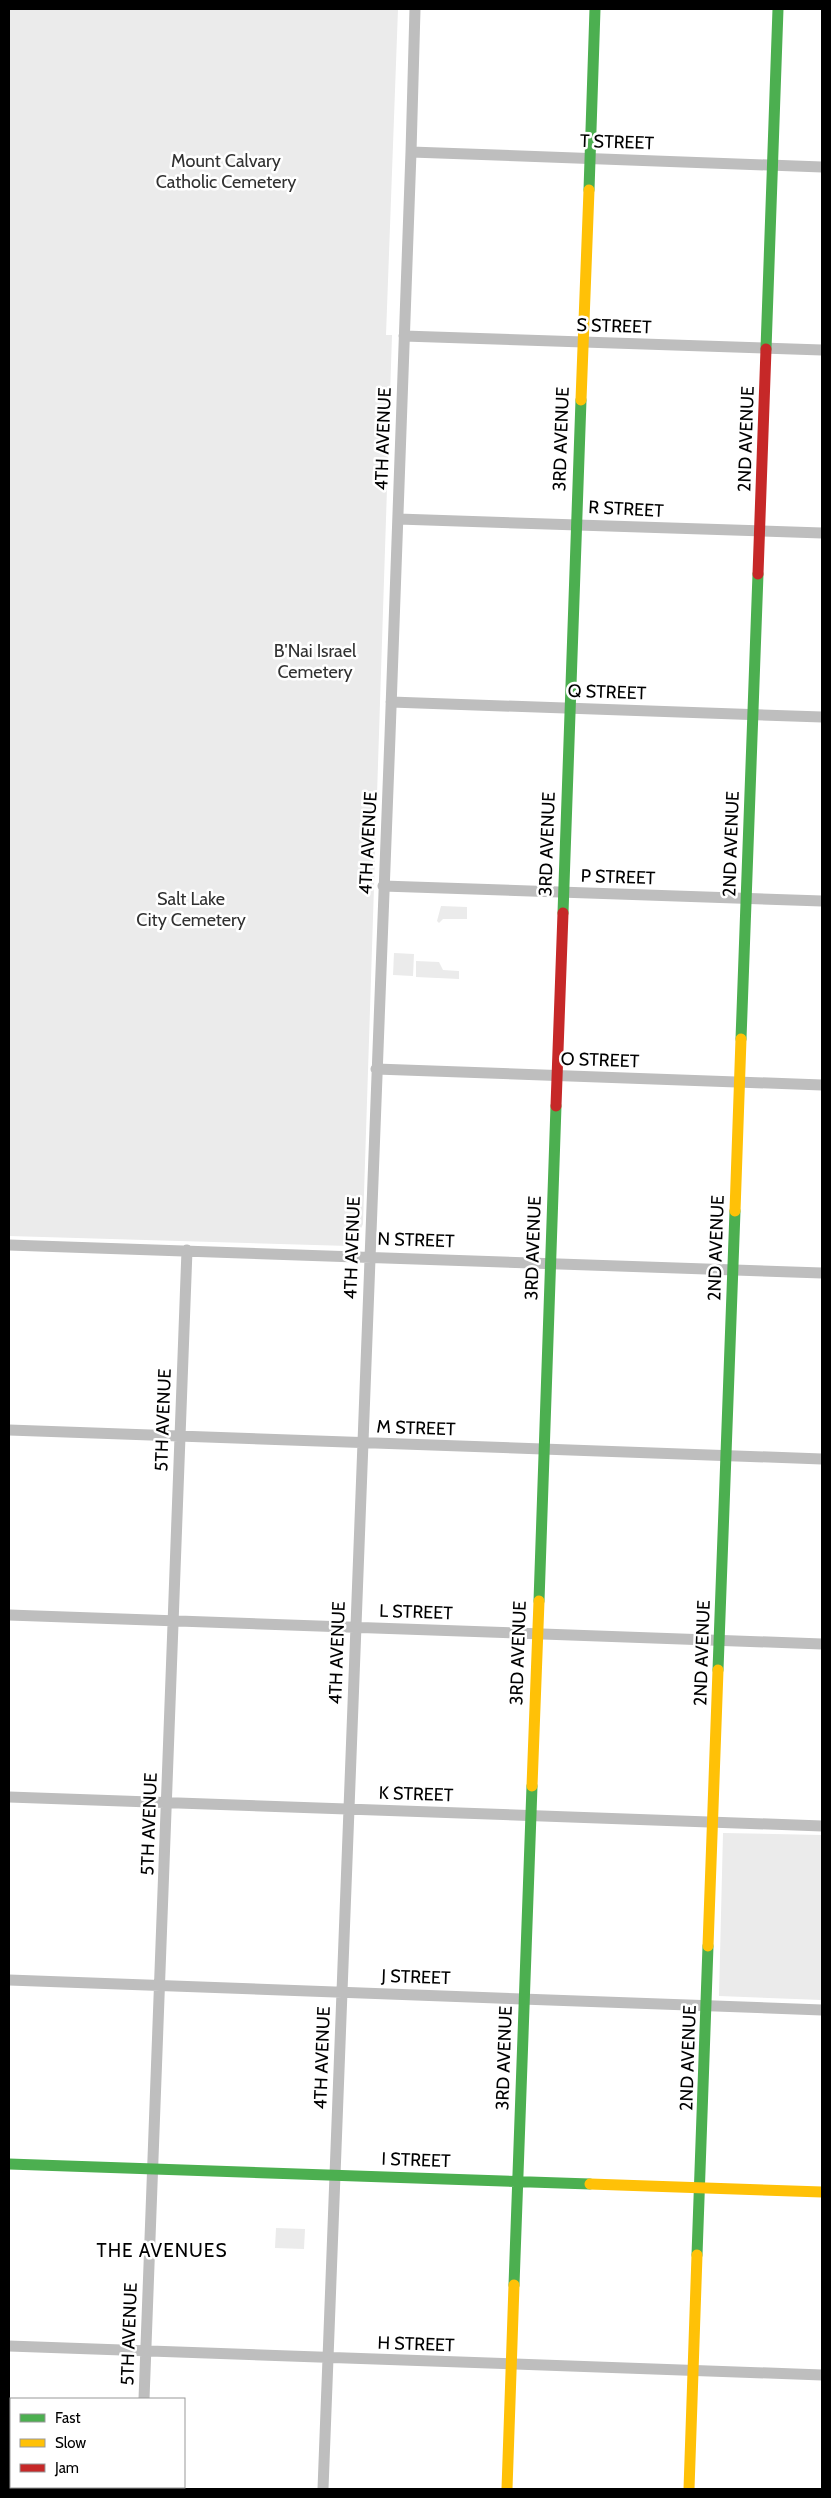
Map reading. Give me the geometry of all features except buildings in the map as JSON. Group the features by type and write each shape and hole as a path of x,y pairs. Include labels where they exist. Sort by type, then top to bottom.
{"street":[{"name":"4TH AVENUE","path":"323,2489 412,152 414,9"},
{"name":"3RD AVENUE","path":"507,2489 595,9"},
{"name":"2ND AVENUE","path":"689,2489 778,9"},
{"name":"T STREET","path":"412,152 822,167"},
{"name":"S STREET","path":"404,336 822,350"},
{"name":"R STREET","path":"398,519 822,533"},
{"name":"Q STREET","path":"391,702 822,717"},
{"name":"P STREET","path":"383,886 822,901"},
{"name":"O STREET","path":"376,1069 822,1085"},
{"name":"N STREET","path":"9,1245 822,1273"},
{"name":"5TH AVENUE","path":"144,2398 187,1250"},
{"name":"M STREET","path":"9,1430 822,1460"},
{"name":"L STREET","path":"9,1615 822,1644"},
{"name":"K STREET","path":"9,1797 822,1826"},
{"name":"J STREET","path":"9,1980 822,2010"},
{"name":"I STREET","path":"9,2164 822,2192"},
{"name":"H STREET","path":"9,2346 822,2375"}],"green space":[{"name":"Salt Lake City Cemetery","path":"9,9 398,9 386,335 392,335 363,1224 353,1245 9,1236"},
{"path":"441,906 467,907 467,919 443,919 439,923 437,921"},
{"path":"394,953 414,954 413,976 393,975"},
{"path":"416,961 439,962 443,970 459,971 459,979 416,977"},
{"path":"723,1833 822,1835 822,2000 719,1996"},
{"path":"276,2228 305,2229 304,2249 275,2248"}],"traffic: fast":[{"path":"589,190 595,9"},
{"path":"766,349 778,9"},
{"path":"563,913 581,400"},
{"path":"741,1039 758,574"},
{"path":"539,1601 556,1106"},
{"path":"718,1670 735,1211"},
{"path":"514,2285 532,1786"},
{"path":"697,2255 708,1946"},
{"path":"9,2164 590,2184"}],"traffic: slow":[{"path":"581,400 589,190"},
{"path":"735,1211 741,1039"},
{"path":"532,1786 539,1601"},
{"path":"708,1946 718,1670"},
{"path":"590,2184 822,2192"},
{"path":"689,2489 697,2255"},
{"path":"507,2489 514,2285"}],"traffic: jam":[{"path":"758,574 766,349"},
{"path":"556,1106 563,913"}],"district":[{"name":"THE AVENUES","path":"162,2250"}],"park label":[{"name":"Mount Calvary Catholic Cemetery","path":"226,171"},
{"name":"B'Nai Israel Cemetery","path":"315,661"}]}
